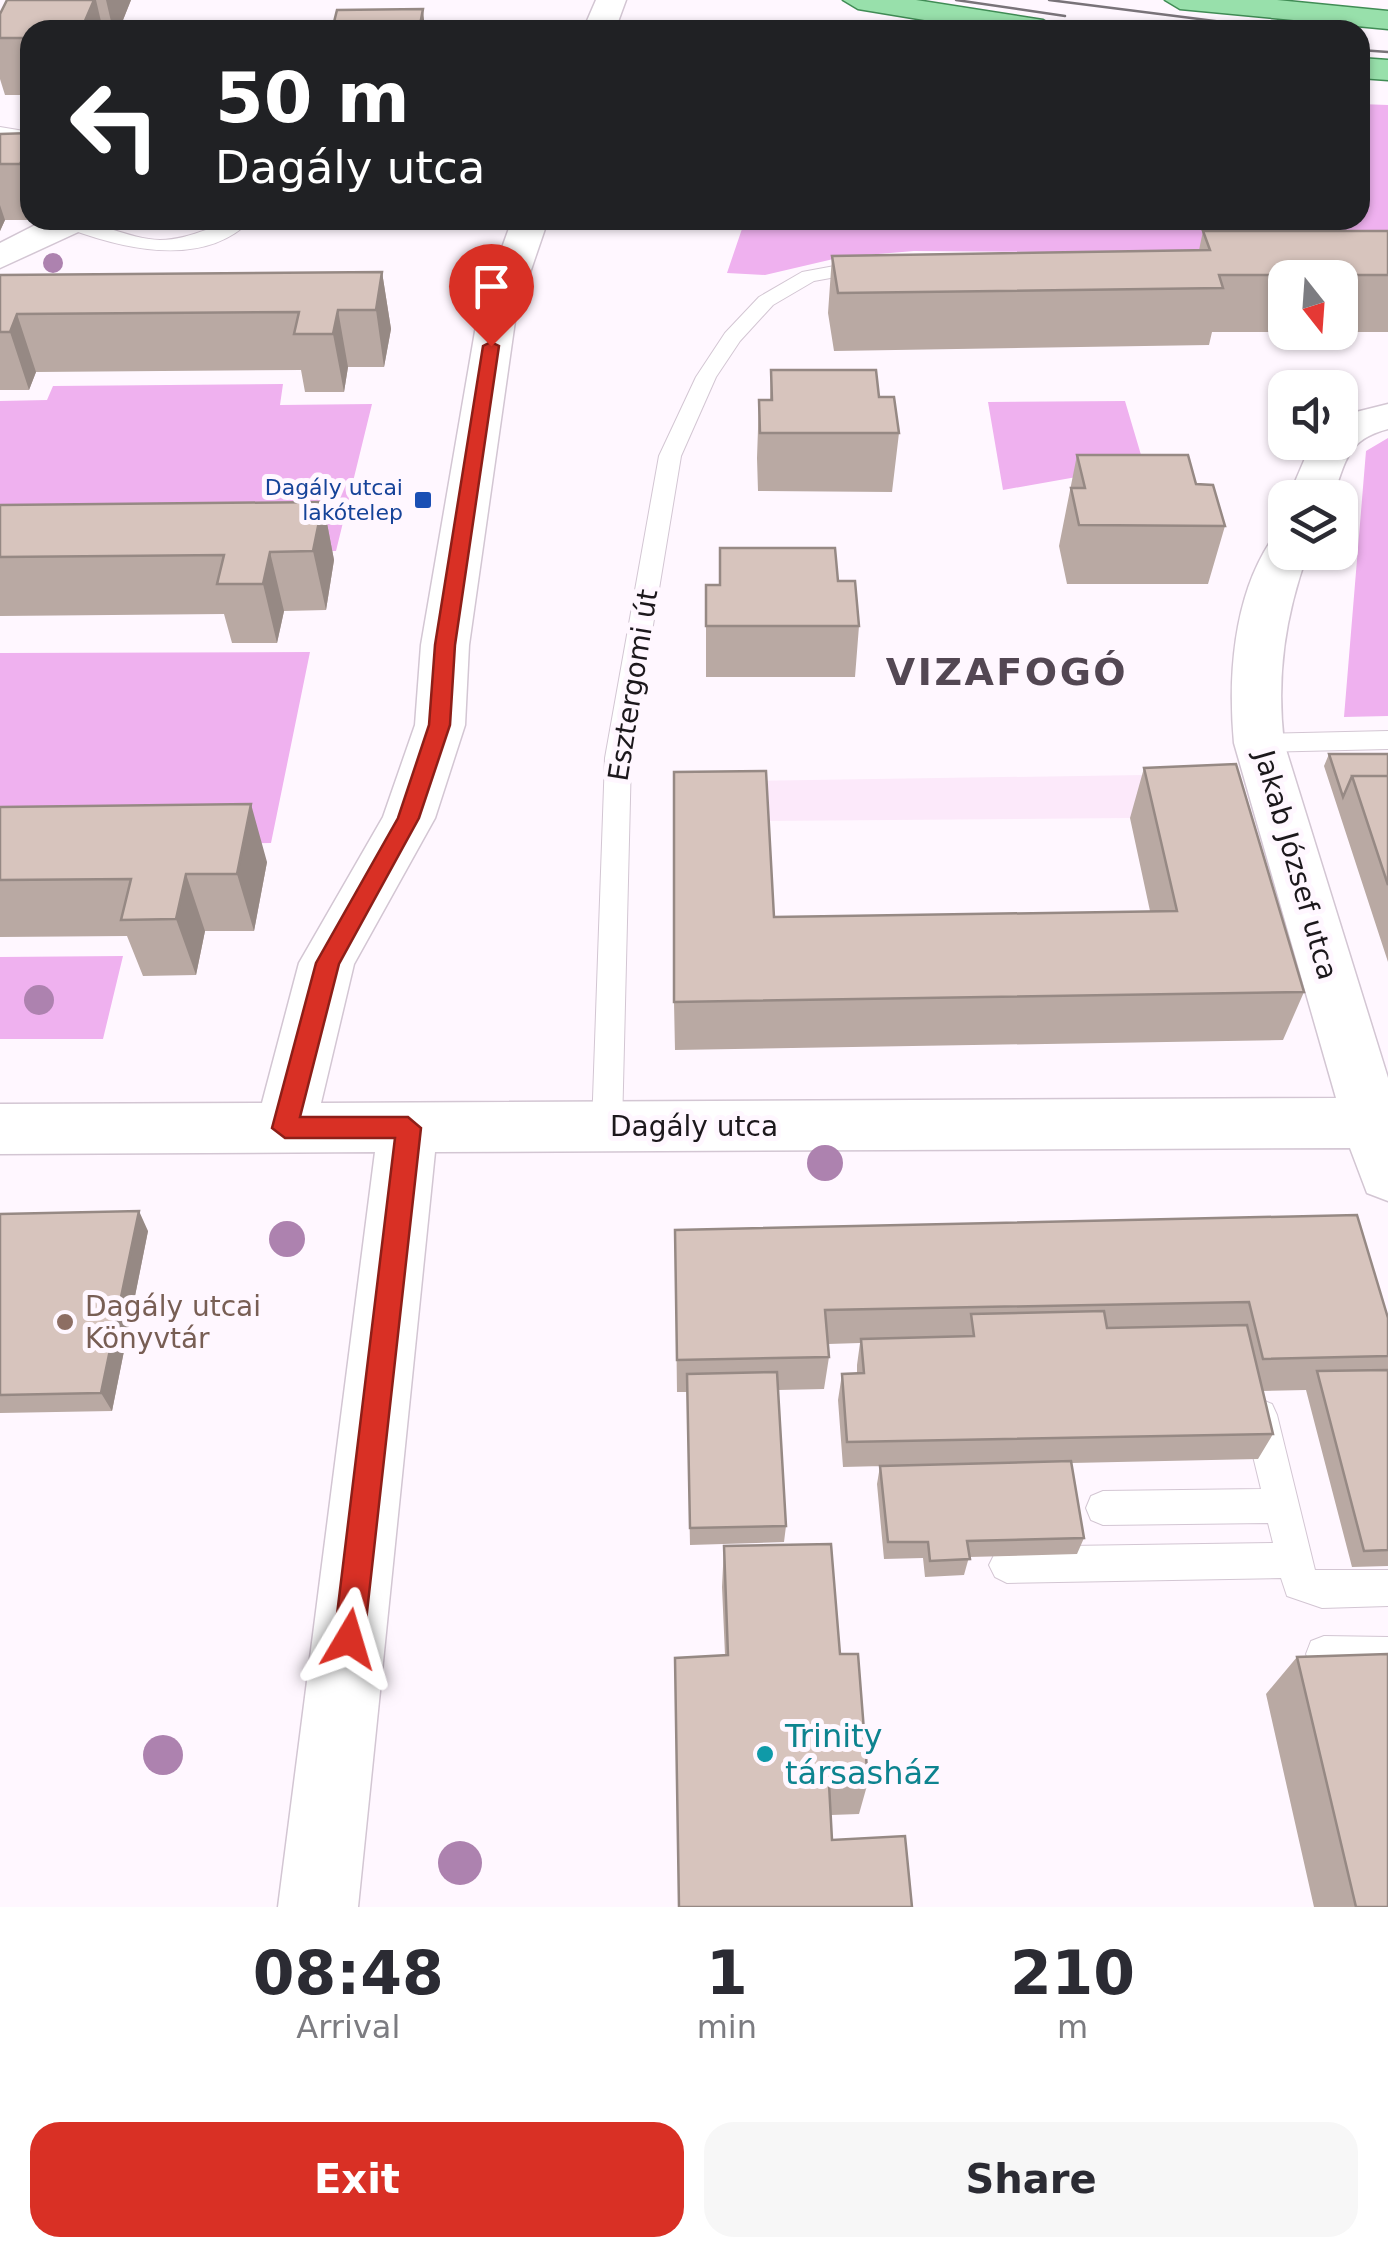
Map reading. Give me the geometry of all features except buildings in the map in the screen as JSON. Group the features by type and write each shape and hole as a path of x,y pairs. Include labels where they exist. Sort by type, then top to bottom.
{"main road":[{"path":"858,0 981,20"},
{"path":"1180,0 1388,20"}],"street":[{"path":"0,257 57,230"},
{"path":"285,1128 328,963 409,818 440,725 445,645 494,333 527,230"},
{"path":"1358,424 1388,416"},
{"name":"Jakab József utca","path":"1280,570 1255,652 1252,694 1259,743 1383,1140"},
{"name":"Dagály utca","path":"0,1129 606,1127 1383,1140"},
{"path":"318,1907 408,1128"}],"lane":[{"path":"93,230 129,245 176,248 227,230"},
{"name":"Esztergomi út","path":"606,1127 618,758 670,456 706,377 732,338 788,285 837,268 887,266"},
{"path":"1259,743 1388,740"},
{"path":"1260,1415 1300,1584 1322,1590 1388,1588"},
{"path":"1103,1508 1280,1506"},
{"path":"1008,1565 1294,1560"},
{"path":"1324,1654 1388,1655"}],"shaded area":[{"path":"1370,104 1388,105 1388,254 914,251 842,257 765,275 727,273 742,230 1370,230"},
{"path":"283,384 280,405 372,404 336,551 0,555 0,401 47,400 53,386"},
{"path":"1125,401 1144,465 1003,490 988,402"},
{"path":"1388,438 1388,716 1344,717 1358,570 1366,451"},
{"path":"310,652 271,843 0,845 0,653"},
{"path":"1208,774 1219,815 1130,818 764,821 676,782"},
{"path":"123,956 103,1039 0,1039 0,957"}],"tram line":[{"path":"956,0 1065,16"},
{"path":"1049,0 1207,20"},
{"path":"1370,51 1388,52"}],"place":[{"name":"Dagály utcai lakótelep","path":"423,500"},
{"name":"Dagály utcai Könyvtár","path":"65,1322"},
{"name":"Trinity társasház","path":"765,1754"}],"district":[{"name":"VIZAFOGÓ","path":"1007,672"}],"route":[{"path":"349,1639 408,1128 285,1128 328,963 409,818 440,725 445,645 491,346"}]}
